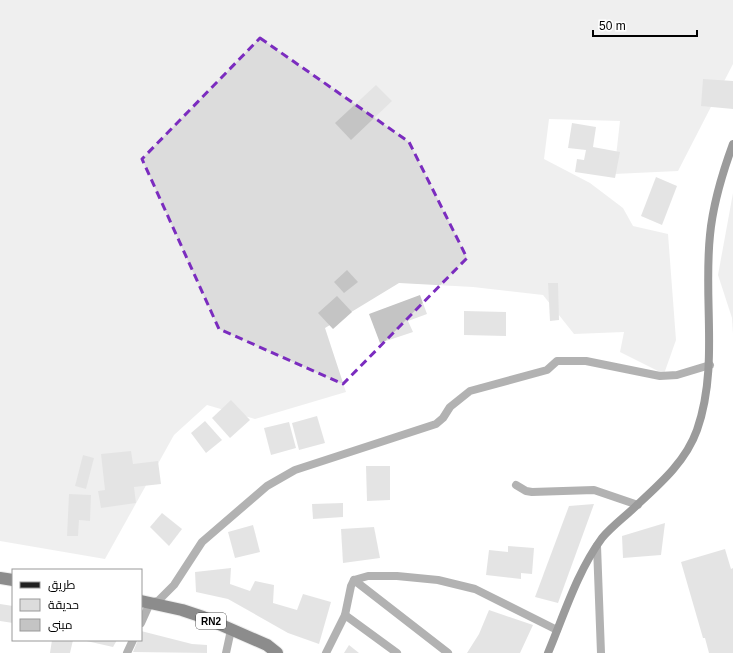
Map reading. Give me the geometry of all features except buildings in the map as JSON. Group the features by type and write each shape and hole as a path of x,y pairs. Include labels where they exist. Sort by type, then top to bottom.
{"highway":[{"path":"0,578 12,580"},
{"name":"RN2","path":"146,602 182,610 267,645 277,653"}],"street":[{"path":"548,653 580,577 597,546 613,526 638,505 674,469 686,453 697,430 706,400 710,366 710,236 715,200 733,144"},
{"path":"142,619 146,602 158,601 174,585 202,542 267,486 295,470 436,424 443,418 450,407 470,391 547,370 557,361 586,361 660,376 677,375 710,366"},
{"path":"516,485 526,491 532,492 594,490 638,505"},
{"path":"597,546 601,653"},
{"path":"354,580 379,575 397,576 438,580 475,589 557,630"},
{"path":"326,653 345,615 351,586 354,580"},
{"path":"354,580 448,653"},
{"path":"345,615 397,653"},
{"path":"226,653 231,630"},
{"path":"127,653 133,641"}],"highlighted area":[{"path":"260,38 409,142 467,258 343,384 219,329 142,159"}],"green space":[{"path":"0,0 733,0 733,64 678,171 614,174 620,121 549,119 544,159 590,183 623,208 633,226 668,234 676,340 664,374 620,352 624,332 574,334 543,295 473,287 399,283 325,328 346,392 255,419 207,405 174,435 105,559 0,541"},
{"path":"733,193 733,334 732,318 718,275"}]}
